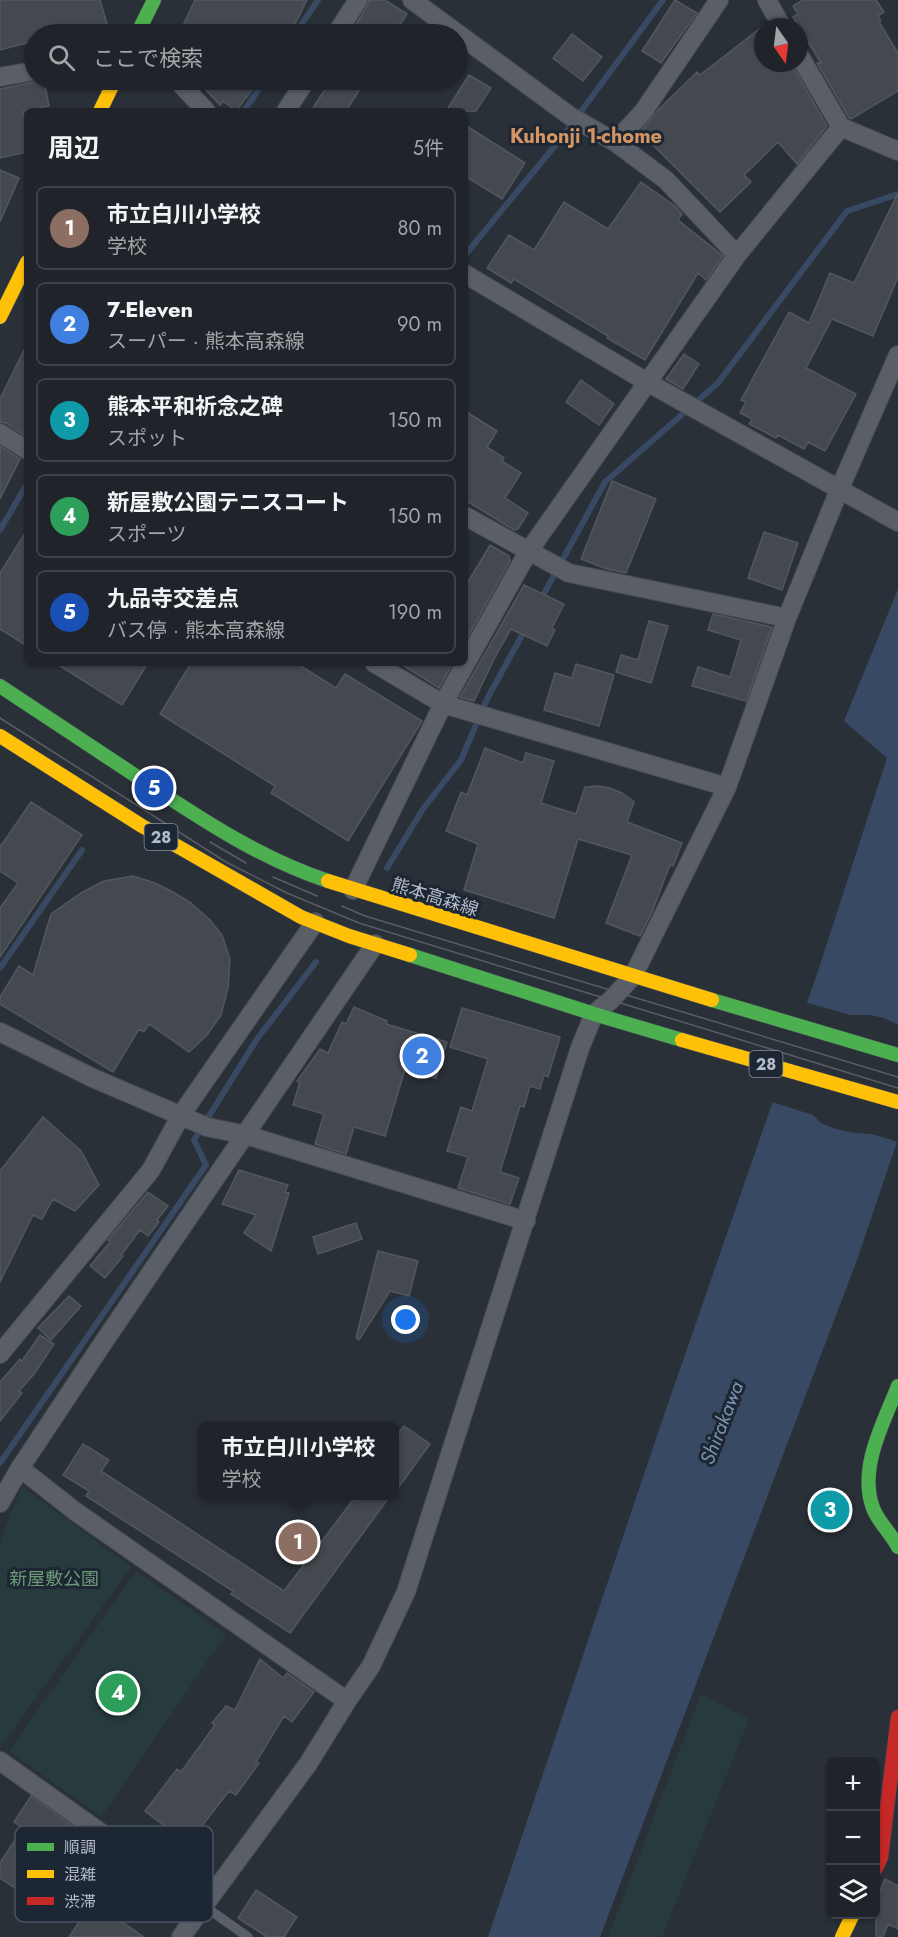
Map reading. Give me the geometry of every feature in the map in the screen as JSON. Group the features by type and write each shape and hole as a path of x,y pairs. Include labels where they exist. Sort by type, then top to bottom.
{"main road":[{"path":"136,0 138,24"},
{"path":"142,24 154,0"},
{"path":"101,108 110,90"},
{"path":"0,317 24,268"},
{"name":"熊本高森線","path":"0,686 183,807 250,847 313,876 638,978 898,1056"},
{"name":"28","path":"0,736 142,826 301,917 349,936 594,1014 898,1102"},
{"path":"897,1542 872,1507 867,1488 873,1456 898,1386"},
{"path":"877,1865 881,1857 898,1717"},
{"path":"842,1937 851,1919"}],"street":[{"path":"342,24 358,0"},
{"path":"412,0 445,24"},
{"path":"615,142 643,112 719,0"},
{"path":"767,0 777,18"},
{"path":"468,41 570,116 615,142 666,180 737,255"},
{"path":"808,70 841,127 898,151"},
{"path":"0,77 24,73"},
{"path":"186,90 203,108"},
{"path":"288,108 300,90"},
{"path":"468,659 528,552 646,382 737,255 841,127"},
{"path":"468,276 646,382 898,522"},
{"path":"213,1894 308,1764 372,1665 406,1592 580,1048 594,1014 638,978 727,787 787,618 898,355"},
{"path":"0,433 24,448"},
{"path":"468,518 569,573 787,618"},
{"path":"379,666 443,704 727,787"},
{"path":"355,890 443,704 464,666"},
{"path":"0,1354 193,1121 321,925"},
{"path":"0,1503 20,1468 105,1340 375,944"},
{"path":"0,1032 93,1078 193,1121 246,1135 526,1221"},
{"path":"20,1468 76,1512 347,1701"},
{"path":"0,1761 91,1826"},
{"path":"181,1937 192,1922"}],"lane":[{"path":"213,1912 248,1937"}],"green space":[{"name":"新屋敷公園","path":"22,1486 131,1567 0,1747 0,1541"},
{"path":"136,1571 226,1634 101,1817 9,1751"},
{"path":"701,1694 749,1719 662,1937 608,1937"}],"water":[{"name":"Shirakawa","path":"898,589 898,1139 857,1260 600,1937 488,1937 662,1421 818,971 887,758 844,721"}],"pier":[{"path":"804,1002 851,1015 884,1018 898,1025 898,1142 872,1134 836,1129 821,1123 813,1115 769,1101"}],"building":[{"path":"0,0 100,0 107,24 24,24 24,44 0,50"},
{"path":"195,0 307,0 295,24 184,24"},
{"path":"369,0 385,0 407,14 400,24 356,24"},
{"path":"675,0 697,13 661,63 642,51"},
{"path":"803,0 876,0 884,12 878,16 881,21 879,22 898,53 898,91 851,119 849,118 817,63 821,63 808,42 808,18 794,18 798,14 793,6"},
{"path":"754,33 754,72 796,72 827,126 797,164 778,142 744,175 751,182 720,212 639,133 659,109 697,72 700,75"},
{"path":"572,34 602,57 583,81 553,58"},
{"path":"469,75 491,88 476,111 468,111 468,108 448,108 459,90 468,90"},
{"path":"24,84 24,90 46,90 49,106 24,108 24,153 0,158 0,89"},
{"path":"206,90 252,90 238,108 232,108 223,101 220,105"},
{"path":"325,90 360,90 348,108 313,108"},
{"path":"468,127 525,163 502,199 468,178"},
{"path":"0,170 19,178 0,222"},
{"path":"641,182 675,206 682,214 678,220 723,256 706,280 698,273 645,360 514,279 511,283 487,268 509,235 534,250 564,202 608,229"},
{"path":"898,193 898,277 873,336 832,319 806,368 856,394 825,451 808,442 804,449 778,435 776,438 749,424 752,419 740,413 746,402 741,400 789,312 809,323 830,273 854,283"},
{"path":"24,350 24,435 6,423 0,422 0,399"},
{"path":"684,354 699,364 683,389 666,379"},
{"path":"581,380 614,404 599,425 566,402"},
{"path":"468,413 497,431 487,447 504,458 502,461 521,473 505,498 528,513 518,529 514,530 468,502"},
{"path":"0,446 20,459 0,499"},
{"path":"612,481 656,499 626,573 607,569 581,559"},
{"path":"764,532 798,543 782,590 748,578"},
{"path":"24,535 24,644 0,629 0,573"},
{"path":"490,545 509,556 510,561 468,637 468,582"},
{"path":"524,585 564,604 552,628 555,630 547,646 511,629 474,701 460,697"},
{"path":"713,614 772,627 746,701 692,686 698,667 730,677 741,640 708,630"},
{"path":"649,621 668,626 651,683 616,672 621,655 638,660"},
{"path":"576,664 614,675 599,726 544,710 555,673 572,678"},
{"path":"60,666 146,666 122,705"},
{"path":"189,666 301,666 336,688 345,674 422,721 348,841 271,793 275,786 160,714"},
{"path":"404,666 451,666 439,688"},
{"path":"485,748 523,763 526,753 554,761 541,803 576,814 585,787 610,788 634,802 627,822 682,843 673,866 670,865 640,936 606,923 632,855 578,839 554,918 464,890 478,844 446,831 461,792 467,795"},
{"path":"31,802 82,835 0,957 0,908 18,883 0,871 0,847"},
{"path":"133,876 173,892 191,903 210,920 222,935 230,959 228,988 221,1015 207,1035 189,1052 149,1024 144,1032 139,1029 113,1072 0,1004 0,997 19,966 33,975 51,914 81,893 104,881"},
{"path":"354,1007 387,1021 386,1024 447,1042 436,1078 405,1069 385,1136 354,1127 346,1154 315,1144 324,1114 293,1105 300,1082 297,1081 320,1049 328,1053 342,1022 346,1024"},
{"path":"462,1008 560,1037 548,1077 544,1075 540,1089 530,1086 524,1107 520,1106 500,1172 519,1178 510,1204 458,1188 468,1157 447,1151 461,1107 472,1111 488,1059 450,1047"},
{"path":"43,1117 81,1151 99,1185 75,1211 53,1199 42,1219 33,1215 0,1282 0,1171"},
{"path":"239,1170 288,1185 285,1192 289,1193 271,1251 244,1233 256,1215 222,1204"},
{"path":"148,1192 168,1206 148,1236 140,1230 105,1278 90,1266 110,1242 108,1240"},
{"path":"356,1223 362,1239 318,1254 313,1237"},
{"path":"378,1251 418,1261 409,1296 390,1291 359,1340 356,1338"},
{"path":"69,1296 81,1306 51,1340 38,1328"},
{"path":"40,1335 54,1344 34,1374 19,1391 22,1393 0,1421 0,1382 20,1359 22,1361"},
{"path":"404,1426 430,1444 399,1487 399,1432"},
{"path":"83,1444 109,1460 101,1471 284,1591 353,1500 387,1500 290,1633 231,1594 233,1591 86,1496 89,1491 63,1475"},
{"path":"260,1659 283,1678 287,1673 314,1692 292,1722 284,1716 256,1762 259,1763 236,1795 229,1791 202,1826 165,1826 145,1811 177,1769 181,1772 215,1725 212,1723 226,1706 235,1710"},
{"path":"31,1796 72,1826 20,1826 14,1822"},
{"path":"15,1840 15,1888 0,1878 0,1863"},
{"path":"885,1879 898,1886 898,1929 888,1924 883,1937 876,1937 876,1919 880,1919 880,1891"},
{"path":"256,1890 297,1917 284,1937 267,1937 238,1918"},
{"path":"79,1922 122,1922 144,1937 69,1937"}],"waterway":[{"path":"302,24 318,0"},
{"path":"468,251 563,136 663,0"},
{"path":"246,108 258,90"},
{"path":"540,601 605,482 718,383 847,211 898,194"},
{"path":"0,530 24,489"},
{"path":"387,868 423,809 461,760 487,699 526,628"},
{"path":"0,968 82,850"},
{"path":"0,1463 206,1165 194,1140 257,1039 316,962"}],"tram line":[{"path":"0,718 226,862 287,893 359,923 898,1088"},
{"path":"210,842 246,863"},
{"path":"273,877 317,896"},
{"path":"342,906 365,916 898,1077"}],"traffic: fast":[{"path":"142,24 154,0"},
{"path":"0,686 209,823 255,850 328,881"},
{"path":"410,955 682,1040"},
{"path":"712,1000 898,1055"},
{"path":"898,1386 880,1430 869,1477 869,1493 873,1508 898,1547"}],"traffic: slow":[{"path":"101,108 110,90"},
{"path":"0,317 24,268"},
{"path":"0,736 142,826 301,917 349,936 410,955"},
{"path":"328,881 712,1000"},
{"path":"682,1040 898,1102"},
{"path":"842,1937 851,1919"}],"traffic: jam":[{"path":"877,1865 881,1857 898,1717"}],"place":[{"name":"九品寺交差点","path":"154,788"},
{"name":"7-Eleven","path":"422,1056"},
{"name":"熊本平和祈念之碑","path":"830,1510"},
{"name":"市立白川小学校","path":"298,1542"},
{"name":"新屋敷公園テニスコート","path":"118,1693"}],"district":[{"name":"Kuhonji 1-chome","path":"586,136"}]}
